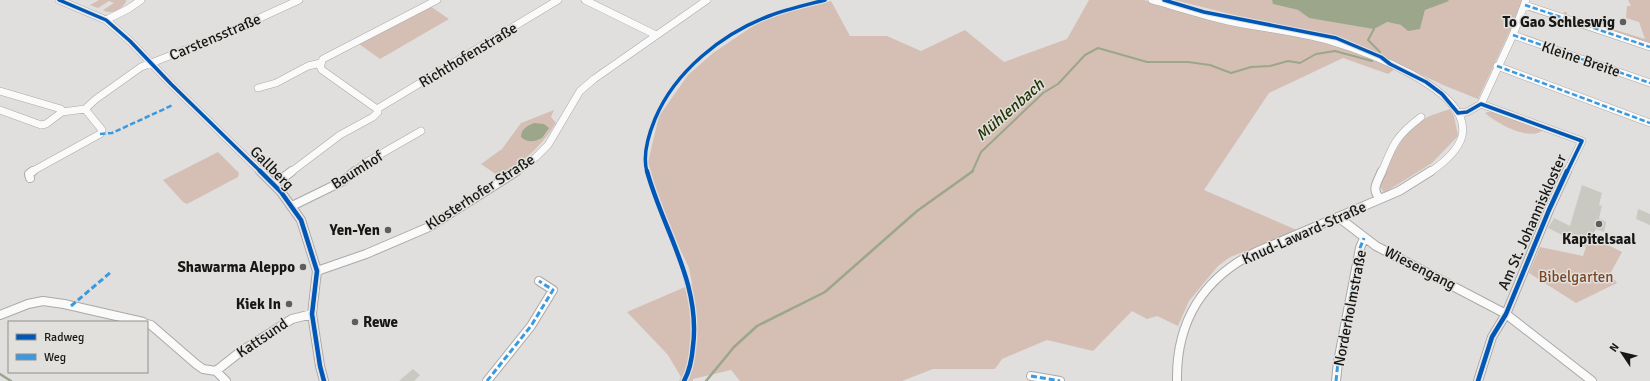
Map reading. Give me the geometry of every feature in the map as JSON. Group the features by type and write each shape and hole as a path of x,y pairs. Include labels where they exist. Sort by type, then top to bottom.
{"street":[{"name":"Gallberg","path":"59,0 106,20 130,40 152,64 274,185 292,206 301,220 317,271 312,314 320,366 324,381"},
{"path":"106,20 128,9 139,0"},
{"name":"Carstensstraße","path":"85,109 96,99 141,67 218,37 299,0"},
{"path":"258,88 276,83 308,66 320,63 330,56 436,0"},
{"name":"Richthofenstraße","path":"274,185 340,135 373,117 378,112 377,109 558,0"},
{"path":"585,0 656,35"},
{"name":"Klosterhofer Straße","path":"317,271 366,254 429,227 508,178 536,157 548,145 580,91 594,79 707,0"},
{"path":"1152,0 1221,19 1323,39 1390,64 1434,87 1458,113 1466,112 1481,104 1525,2 1650,47"},
{"path":"1164,0 1204,12 1336,38 1381,57 1390,64"},
{"name":"Kleine Breite","path":"1512,35 1650,83"},
{"path":"320,63 322,70 377,109"},
{"path":"1497,66 1650,123"},
{"path":"0,91 61,110 62,112"},
{"name":"Am St. Johanniskloster","path":"1478,381 1492,340 1501,320 1506,314 1549,210 1582,141 1481,104"},
{"path":"0,110 41,125 46,124 62,112 85,109 102,130 100,134 38,166 29,174 30,178"},
{"name":"Knud-Laward-Straße","path":"1177,381 1179,350 1188,319 1207,288 1239,261 1380,199 1429,174 1448,156 1461,140 1462,124 1458,113"},
{"path":"1380,199 1375,193 1375,188 1394,143 1405,129 1421,117"},
{"name":"Baumhof","path":"292,206 343,181 367,162 421,132"},
{"name":"Wiesengang","path":"1338,217 1376,246 1506,314 1592,381"},
{"name":"Norderholmstraße","path":"1339,380 1338,362 1360,248 1364,238"},
{"path":"487,381 543,310 553,290 539,281"},
{"path":"0,315 28,304 43,301 138,321"},
{"name":"Kattsund","path":"216,371 240,352 292,319 312,314"},
{"path":"148,324 151,325 196,364 203,369 216,371 226,381"},
{"path":"1031,376 1060,381"}],"green space":[{"path":"99,0 126,0 126,2 116,11 110,12 103,10 114,3 109,1 98,8 90,5"},
{"path":"1089,0 1144,0 1196,16 1335,44 1395,69 1388,74 1343,58 1269,93 1204,190 1299,231 1230,257 1218,266 1189,301 1178,326 1157,316 1147,319 1132,311 1093,351 1047,340 1002,359 995,369 933,369 902,381 740,381 731,370 693,379 693,381 679,381 681,377 668,355 627,312 692,284 689,268 662,211 648,162 659,116 688,75 713,53 756,24 784,13 831,1 850,36 887,36 921,51 965,30 1004,62 1067,39"},
{"path":"1174,0 1272,0 1274,4 1298,10 1309,18 1387,22 1420,29 1425,10 1448,0 1523,0 1478,99 1443,85 1351,42 1334,36 1234,15"},
{"path":"1628,0 1650,0 1650,45 1564,15 1564,12 1567,12 1567,15 1645,39 1639,22 1626,18 1627,6 1631,6"},
{"path":"430,6 449,19 380,59 359,44"},
{"path":"1450,109 1454,116 1458,136 1432,163 1384,193 1380,186 1396,149 1408,133 1415,125 1424,119"},
{"path":"554,110 551,117 556,123 537,147 517,165 500,177 481,164 502,149 521,123"},
{"path":"1491,111 1543,130 1530,134 1513,130 1497,122 1485,113"},
{"path":"218,152 239,173 238,177 187,204 183,202 163,180"},
{"name":"Bibelgarten","path":"1592,237 1622,252 1610,274 1617,283 1576,303 1529,273 1540,247 1583,256"}],"shaded area":[{"path":"1272,0 1449,1 1425,10 1420,29 1408,31 1401,25 1387,22 1374,29 1309,18 1298,10 1273,4"},
{"path":"534,123 544,124 549,128 542,138 531,141 521,137 523,130"}],"building":[{"path":"1582,185 1602,193 1599,205 1602,206 1599,218 1606,222 1604,232 1596,229 1586,247 1548,228 1554,218 1570,226"},
{"path":"1638,209 1650,214 1650,225 1636,219"},
{"path":"413,369 420,375 414,381 399,381"}],"waterway":[{"name":"Mühlenbach","path":"1374,29 1368,40 1380,52"},
{"name":"Mühlenbach","path":"972,172 981,152 1043,93 1058,84 1085,55 1098,48 1147,62 1188,62 1210,65 1231,73 1251,67 1270,66 1288,61 1300,63 1316,54 1335,51 1372,61"},
{"name":"Mühlenbach","path":"706,381 734,347 757,326 825,292 917,211 972,172"},
{"name":"Mühlenbach","path":"0,374 11,381"}],"marked path":[{"path":"1525,5 1650,47"},
{"path":"1513,35 1650,83"},
{"path":"1497,66 1650,123"},
{"path":"100,134 112,133 173,105"},
{"path":"1336,381 1338,362 1360,248 1364,238"},
{"path":"71,306 111,272"},
{"path":"487,381 531,326 553,290 539,281"},
{"path":"1031,376 1060,381"}],"cycle path":[{"path":"59,0 106,20 130,41 171,84 281,192 301,220 317,271 312,314 320,366 324,381"},
{"path":"684,381 690,368 695,333 693,305 682,264 658,205 645,165 646,151 652,126 659,109 679,79 707,53 722,42 753,23 771,15 825,0"},
{"path":"1164,0 1204,12 1336,38 1381,57 1390,64 1426,82 1442,94 1458,113 1467,112 1481,104 1582,141 1549,210 1506,314 1492,337 1478,381"}],"place":[{"name":"To Gao Schleswig","path":"1623,22"},
{"name":"Kapitelsaal","path":"1599,224"},
{"name":"Yen-Yen","path":"388,230"},
{"name":"Shawarma Aleppo","path":"303,267"},
{"name":"Kiek In","path":"289,304"},
{"name":"Rewe","path":"355,322"}]}
